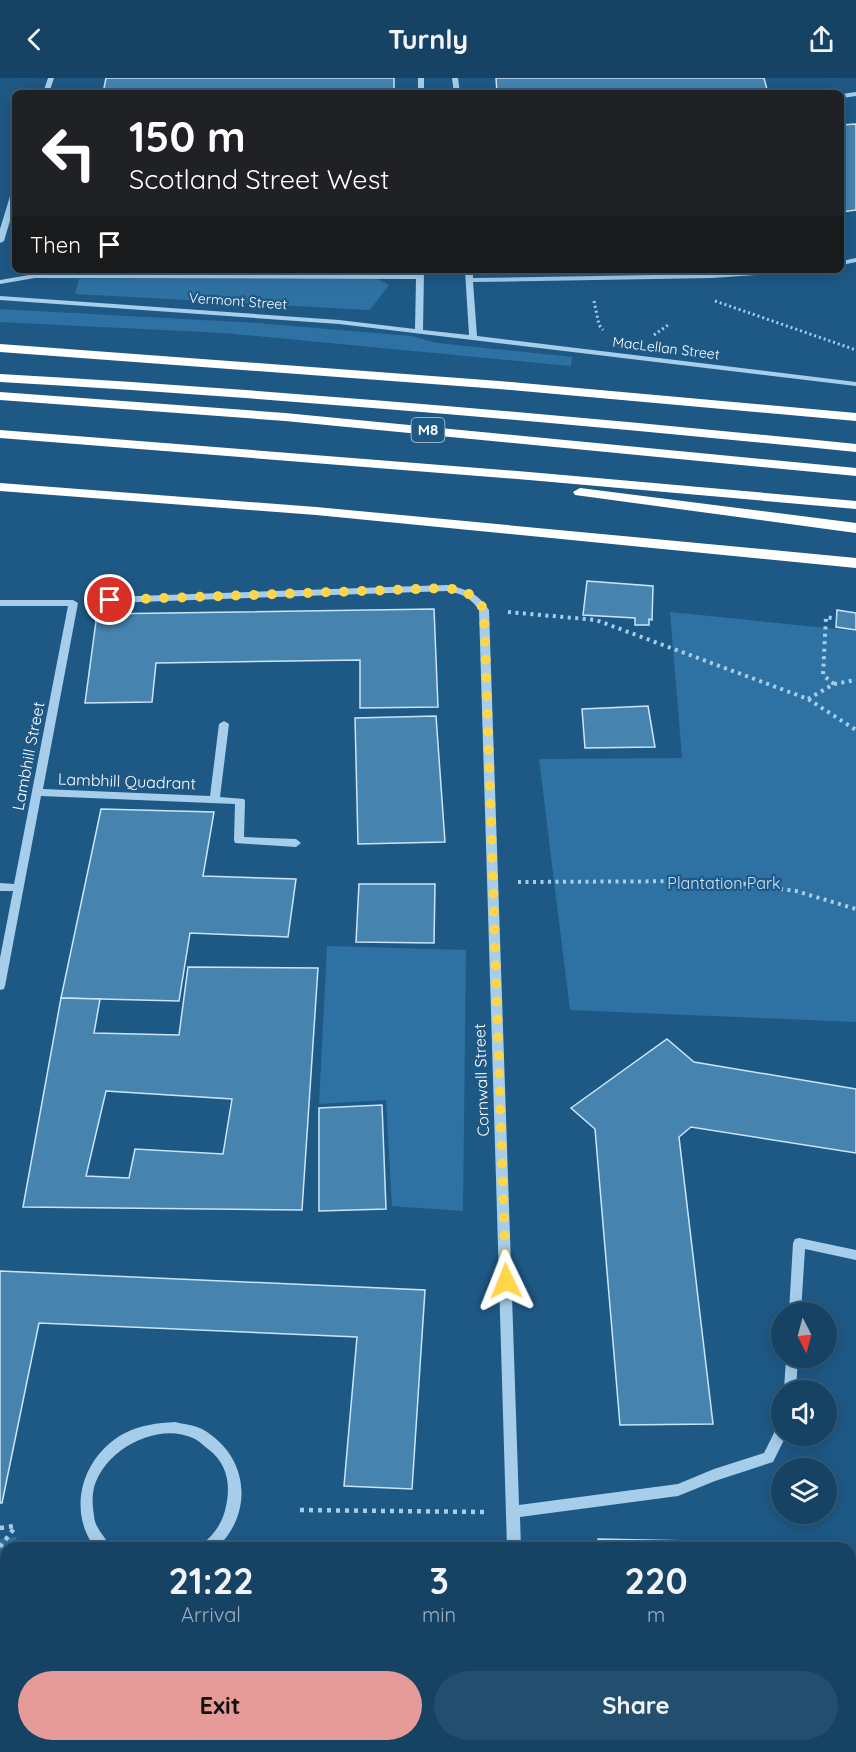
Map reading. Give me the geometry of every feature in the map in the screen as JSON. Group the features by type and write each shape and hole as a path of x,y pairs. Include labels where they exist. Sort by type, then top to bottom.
{"highway":[{"path":"0,348 488,384 856,417"},
{"path":"0,378 194,388 533,416 856,448"},
{"name":"M8","path":"0,396 285,417 856,472"},
{"name":"M8","path":"0,434 322,459 856,506"},
{"name":"M8","path":"322,459 856,528"},
{"path":"0,487 146,496 856,563"},
{"path":"658,543 856,572"}],"street":[{"path":"0,239 12,202"},
{"path":"0,282 36,273 420,273 419,331"},
{"path":"469,273 474,337"},
{"path":"470,280 711,273"},
{"name":"Vermont Street","path":"0,298 260,315 474,337"},
{"name":"MacLellan Street","path":"474,337 856,384"},
{"path":"110,600 447,588 466,591 477,598 484,610"},
{"name":"Lambhill Street","path":"0,603 73,603 0,986"},
{"name":"Cornwall Street","path":"484,610 514,1542"},
{"name":"Lambhill Quadrant","path":"215,800 224,724"},
{"name":"Lambhill Quadrant","path":"37,792 240,801 239,840 296,843"},
{"path":"0,887 19,888"},
{"path":"796,1302 800,1244 856,1255"},
{"path":"100,1542 89,1528 85,1506 88,1483 99,1462 117,1444 140,1432 164,1427 189,1430 210,1440 226,1458 235,1479 235,1503 227,1525 212,1542"},
{"path":"513,1512 678,1490 714,1475 768,1458 774,1446"}],"path":[{"path":"590,278 599,325 611,334"},
{"path":"711,299 856,350"},
{"path":"651,336 668,326"},
{"path":"484,610 596,620 808,699 856,730"},
{"path":"834,684 823,675 826,617 837,619"},
{"path":"808,699 834,684 856,680"},
{"path":"493,882 722,881 796,891 856,909"},
{"path":"300,1510 513,1512"},
{"path":"0,1528 16,1526 4,1542"}],"green space":[{"path":"79,279 377,279 389,285 370,310 75,294"},
{"path":"0,309 257,323 411,336 437,343 572,357 571,366 224,333 0,322"},
{"name":"Plantation Park","path":"670,612 856,631 856,1022 570,1010 539,759 682,758"},
{"path":"327,946 466,950 463,1211 392,1206 386,1100 319,1104"},
{"path":"16,1537 17,1542 0,1542 0,1539"}],"building":[{"path":"106,78 394,78 394,90 104,90"},
{"path":"496,78 764,78 767,90 497,90"},
{"path":"856,124 856,210 844,212 844,125"},
{"path":"587,581 653,586 652,620 649,619 649,625 635,625 635,618 583,615"},
{"path":"434,609 438,707 360,708 360,660 156,663 152,702 85,703 97,614"},
{"path":"837,610 856,613 856,630 836,627"},
{"path":"648,706 655,747 585,748 582,709"},
{"path":"436,716 445,842 358,844 355,718"},
{"path":"101,809 214,812 203,876 296,879 288,937 190,933 179,1001 61,998"},
{"path":"359,884 435,884 434,943 356,942"},
{"path":"188,967 318,968 302,1210 23,1207 61,998 100,999 94,1033 179,1035","holes":["106,1091 232,1099 223,1154 135,1149 129,1178 86,1176"]},
{"path":"667,1039 694,1062 856,1089 856,1153 691,1127 679,1137 713,1424 620,1425 595,1129 571,1108"},
{"path":"382,1105 386,1209 319,1211 319,1108"},
{"path":"0,1271 425,1290 412,1489 344,1486 357,1337 39,1323 2,1503 0,1503"},
{"path":"598,1539 692,1542 598,1542"}],"route":[{"path":"110,600 447,588 466,591 477,598 484,610 506,1281"}]}
